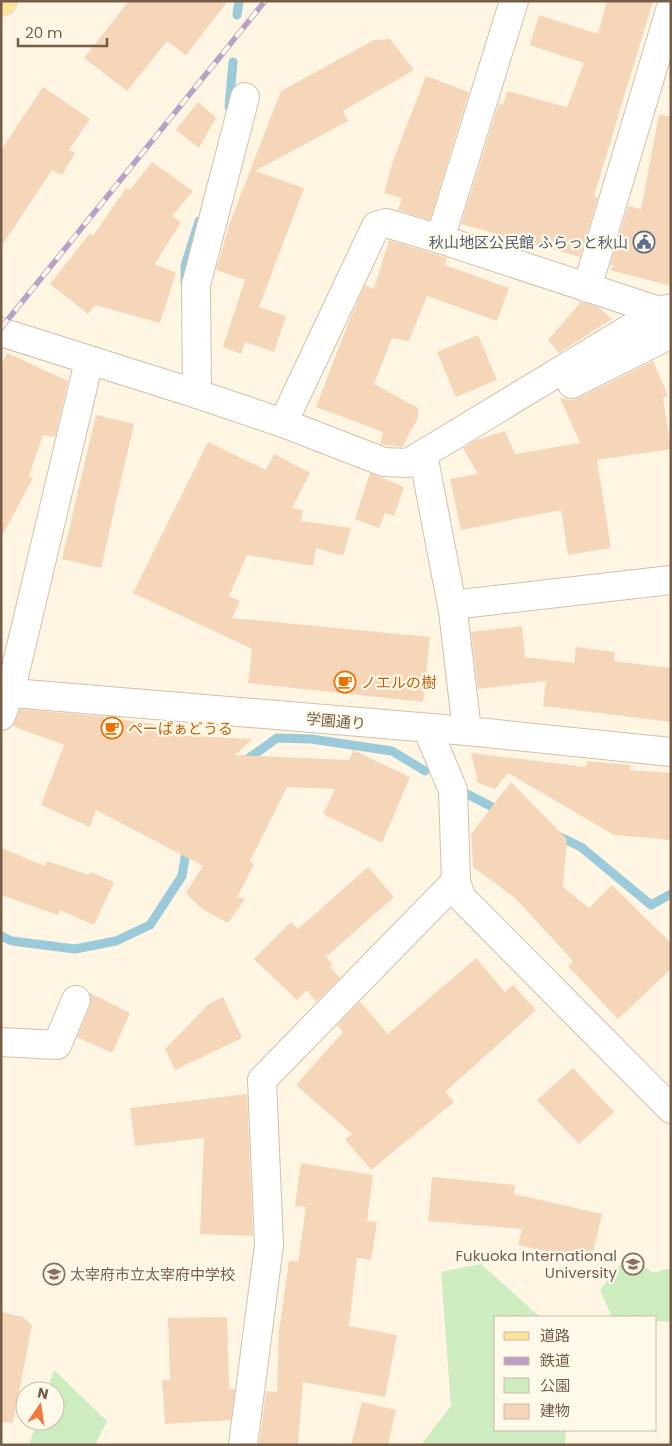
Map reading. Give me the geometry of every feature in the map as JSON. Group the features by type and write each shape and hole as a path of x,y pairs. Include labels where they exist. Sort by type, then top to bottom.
{"street":[{"path":"440,239 514,1"},
{"path":"587,288 671,7"},
{"path":"197,394 196,285 245,97"},
{"path":"283,423 376,226 386,223 587,288 667,318"},
{"path":"1,332 283,423 384,462 408,463 667,318"},
{"path":"4,700 89,361"},
{"path":"431,450 467,730"},
{"path":"452,605 671,580"},
{"name":"学園通り","path":"4,700 467,730 671,752"},
{"path":"427,728 453,790 456,881 461,896 671,1109"},
{"path":"243,1445 269,1245 262,1080 456,881"},
{"path":"1,1042 56,1045 76,1000"}],"green space":[{"path":"629,1254 653,1273 671,1268 671,1322 657,1321 657,1316 612,1316 600,1290"},
{"path":"481,1264 539,1316 494,1316 494,1431 566,1431 565,1445 421,1445 451,1406 441,1272"},
{"path":"54,1370 107,1421 95,1445 29,1445 34,1431 65,1431 65,1381 50,1381"}],"building":[{"path":"129,1 228,1 186,55 167,41 127,91 84,58"},
{"path":"607,1 653,1 594,196 598,197 580,257 461,224 499,103 503,105 507,91 567,107 584,63 530,45 539,15 598,34"},
{"path":"390,39 414,70 343,111 348,121 255,171 304,188 259,307 286,316 274,352 245,342 241,354 223,347 245,280 216,270 229,225 281,91 374,40"},
{"path":"426,76 469,92 430,220 398,210 402,198 384,193 393,161"},
{"path":"43,87 90,119 69,150 75,153 62,175 52,170 1,247 1,150"},
{"path":"198,102 216,118 199,148 176,130"},
{"path":"659,115 671,116 671,286 610,270 614,265 610,265 628,206 641,209"},
{"path":"152,162 193,191 172,216 181,222 155,264 176,273 160,323 95,305 88,314 50,284 90,233 93,236 126,188 130,190"},
{"path":"389,240 447,258 445,265 509,288 497,321 427,296 409,341 392,338 374,384 418,408 418,418 402,447 380,444 383,432 316,407 365,285 374,289"},
{"path":"581,302 598,307 612,319 559,353 548,340"},
{"path":"478,335 497,380 456,397 437,352"},
{"path":"7,353 68,381 55,437 43,435 29,476 33,478 1,538 1,366"},
{"path":"653,361 668,396 663,398 671,449 597,460 611,548 568,555 561,510 461,530 450,479 478,474 463,448 476,440 505,431 515,454 580,443 560,398 572,400 579,398"},
{"path":"96,415 134,424 101,568 62,559"},
{"path":"208,442 266,470 274,454 310,473 292,508 303,510 301,521 351,528 343,556 316,548 313,566 247,555 229,596 240,601 232,618 430,637 423,702 248,683 252,649 133,593"},
{"path":"370,473 404,487 394,516 385,513 379,528 355,519"},
{"path":"522,626 525,657 574,663 576,647 615,652 614,661 671,668 671,722 543,706 546,681 478,689 471,632"},
{"path":"20,709 98,716 173,727 172,735 252,739 235,755 349,760 353,750 410,777 382,843 323,814 335,789 287,787 250,861 254,864 237,897 245,899 228,923 202,909 186,893 203,866 96,810 90,827 41,805 64,745 13,726"},
{"path":"471,753 586,767 587,761 631,765 630,770 671,773 671,840 614,835 508,773 495,789 478,783"},
{"path":"511,782 567,839 563,887 589,908 612,885 671,943 671,969 618,1019 568,966 573,961 515,898 473,867 471,834"},
{"path":"1,848 45,866 47,861 89,875 91,872 114,882 94,925 60,910 58,915 1,895"},
{"path":"368,867 394,897 326,957 333,964 330,967 340,978 316,1002 307,990 297,1000 254,959 291,922 298,929"},
{"path":"476,958 505,992 513,985 536,1010 445,1092 454,1102 371,1170 345,1139 352,1134 296,1085 343,1032 337,1025 360,1002 388,1034"},
{"path":"90,993 130,1013 112,1053 77,1037 90,1006"},
{"path":"223,997 242,1038 175,1070 165,1049 209,1004"},
{"path":"573,1068 614,1112 579,1144 537,1100"},
{"path":"247,1094 253,1236 200,1234 204,1138 135,1146 130,1108"},
{"path":"301,1163 373,1175 367,1221 377,1222 371,1260 357,1258 349,1326 397,1335 385,1397 303,1382 298,1445 259,1445 266,1391 277,1392 279,1332 289,1261 298,1262 306,1207 295,1206"},
{"path":"432,1177 515,1185 514,1194 602,1214 591,1262 518,1245 522,1229 428,1221"},
{"path":"1,1312 23,1317 32,1325 21,1381 15,1381 15,1413 13,1423 1,1422"},
{"path":"227,1317 229,1389 235,1389 231,1420 165,1424 162,1380 170,1380 168,1318"},
{"path":"362,1402 396,1410 388,1445 351,1445"}],"waterway":[{"path":"237,15 239,1"},
{"path":"229,107 233,62"},
{"path":"185,283 185,266 199,221"},
{"path":"242,763 277,738 311,739 392,751 425,771"},
{"path":"467,794 502,812"},
{"path":"558,836 581,847 651,905 671,894"},
{"path":"1,936 12,941 75,949 116,941 150,925 182,876 187,846"}],"railway":[{"path":"1,328 265,1"}],"place":[{"name":"秋山地区公民館 ふらっと秋山","path":"644,242"},
{"name":"ノエルの樹","path":"345,682"},
{"name":"ぺーぱぁどうる","path":"112,728"},
{"name":"Fukuoka International University","path":"633,1264"},
{"name":"太宰府市立太宰府中学校","path":"54,1274"}]}
